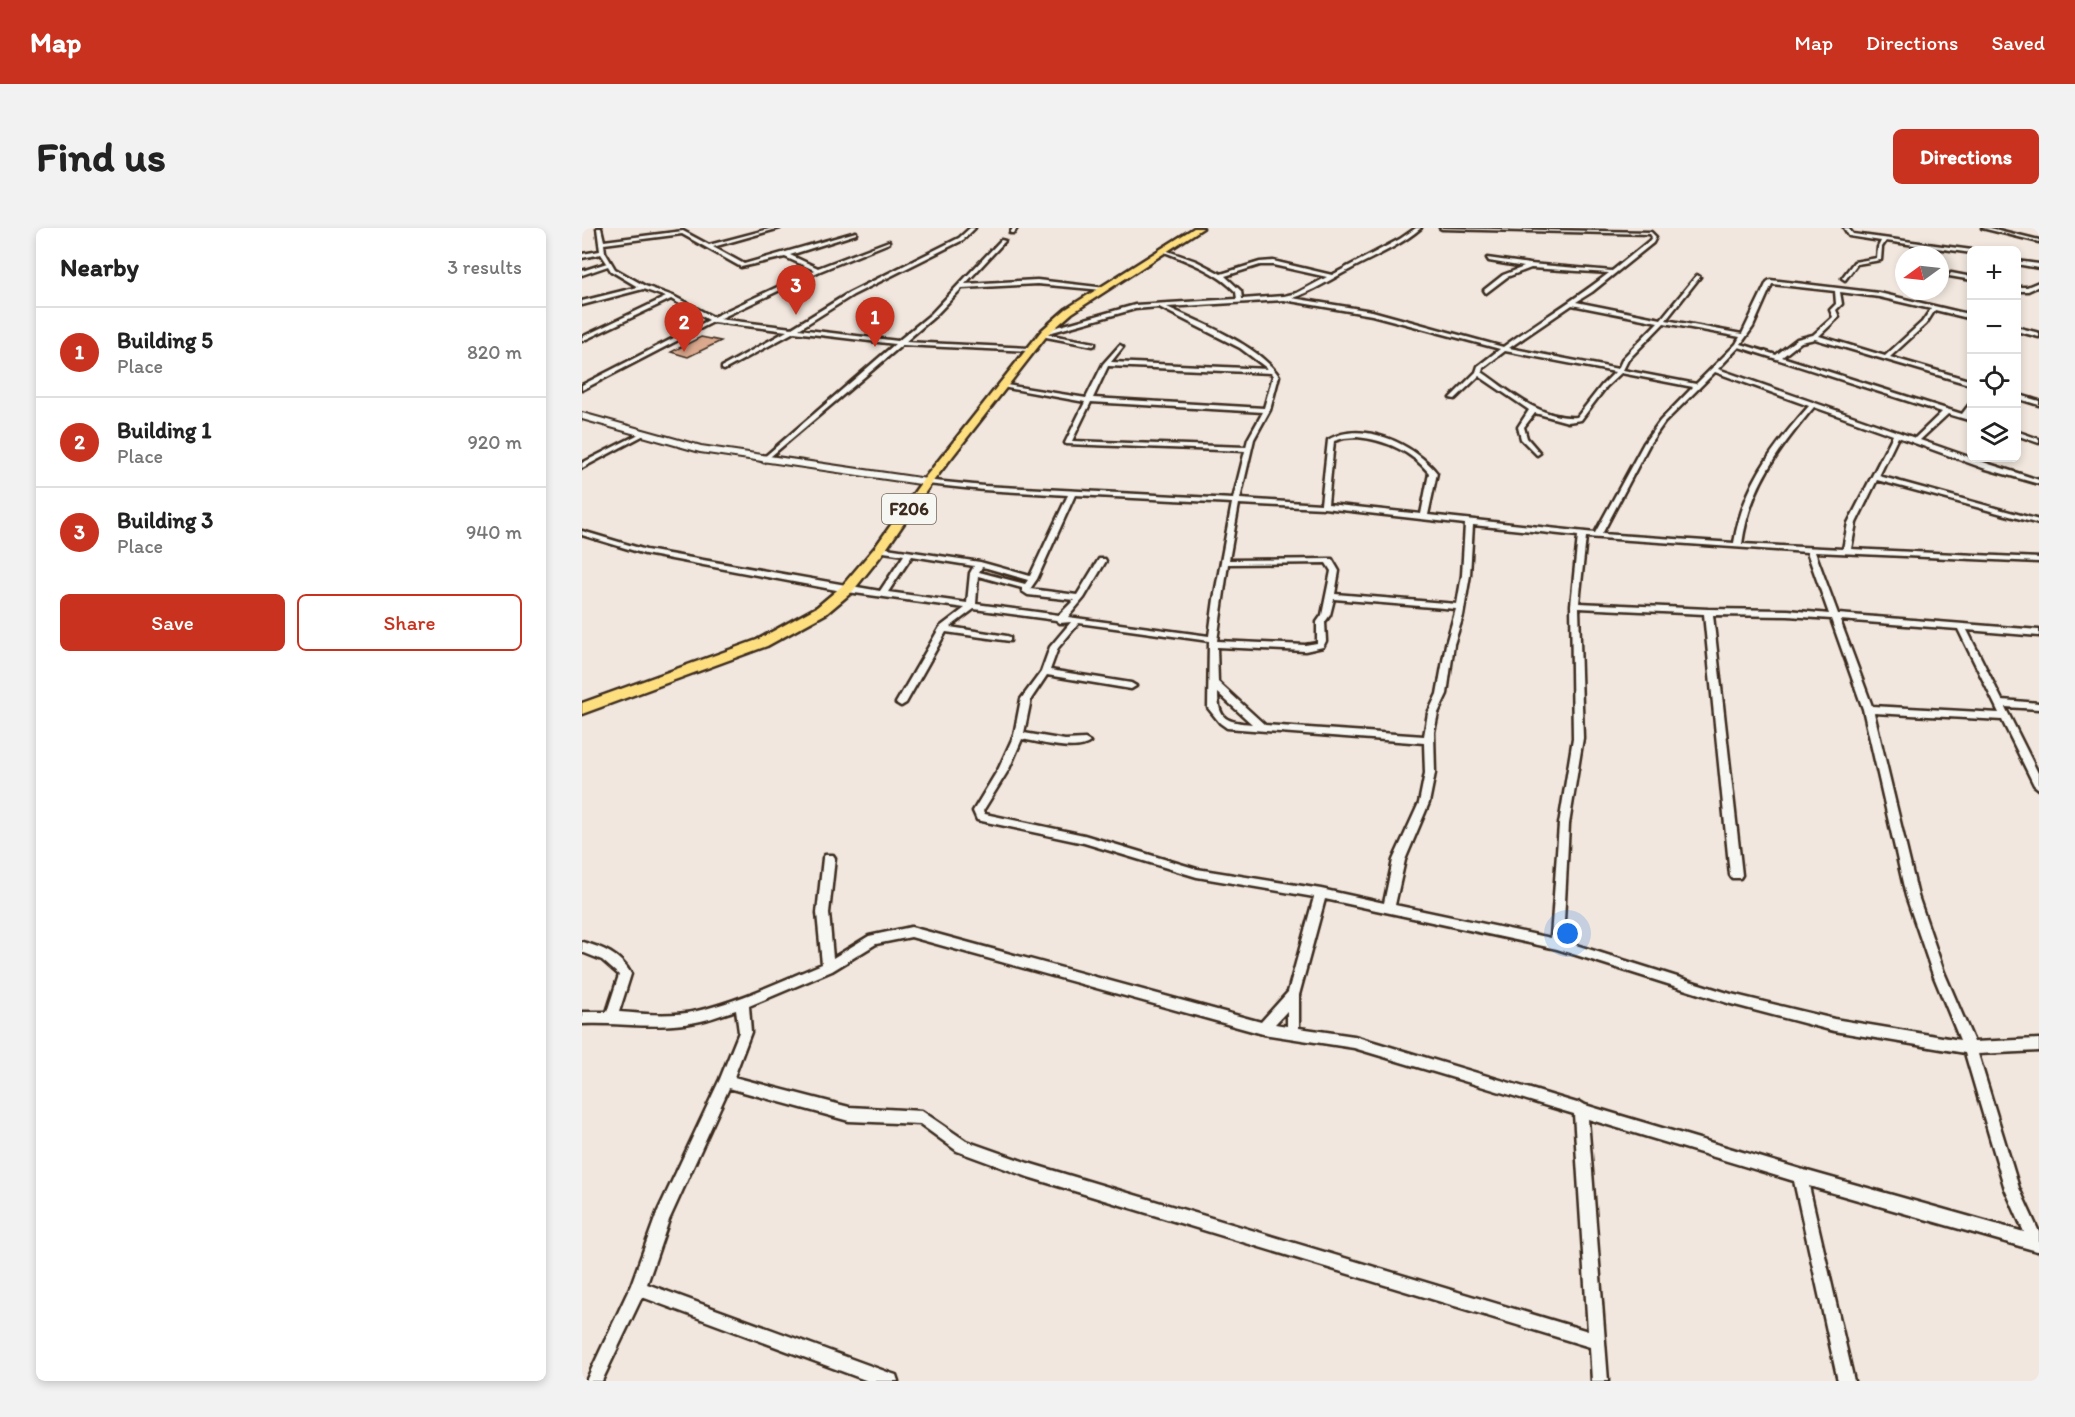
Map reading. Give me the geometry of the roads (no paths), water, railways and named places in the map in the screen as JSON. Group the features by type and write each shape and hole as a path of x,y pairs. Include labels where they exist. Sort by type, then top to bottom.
{"main road":[{"name":"F206","path":"582,709 762,643 822,610 846,589 880,549 927,482 1044,333 1069,311 1192,231"}],"street":[{"path":"599,228 603,252 609,264 622,277 671,297 714,320 898,343 1029,350"},
{"path":"707,247 778,228"},
{"path":"724,368 851,294 959,240 973,228"},
{"path":"1284,298 1313,288 1419,228"},
{"path":"1442,228 1651,232 1654,237 1651,242 1590,291 1480,367 1479,373 1454,398"},
{"path":"1846,228 1851,235 1967,251"},
{"path":"1984,228 2039,241"},
{"path":"601,243 680,232 743,266 854,233"},
{"path":"1845,278 1851,265 1859,260 1879,259 1880,247 1886,239"},
{"path":"764,460 933,315 1003,241"},
{"path":"582,388 818,270 887,242"},
{"path":"1962,249 1967,242"},
{"path":"1164,250 1221,276 1239,292 1240,301"},
{"path":"582,256 603,252"},
{"path":"786,255 818,270"},
{"path":"1489,259 1530,266 1612,272"},
{"path":"1221,276 1260,264 1273,263 1334,277"},
{"path":"2021,263 2039,266"},
{"path":"582,273 609,264"},
{"path":"1486,291 1505,276 1530,266"},
{"path":"1951,275 1967,278"},
{"path":"1479,373 1529,405 1533,411 1568,420 1579,419 1604,386 1620,371 1625,359 1664,319 1697,277"},
{"path":"963,284 1037,282 1103,288"},
{"path":"1597,536 1647,443 1662,422 1695,386 1715,370 1738,345 1757,314 1770,282 1879,295 1967,316"},
{"path":"2021,289 2028,289 2039,284"},
{"path":"582,303 643,287"},
{"path":"1815,338 1836,317 1833,310 1839,304 1837,290"},
{"path":"582,339 671,297"},
{"path":"1044,333 1135,307 1284,298 1372,313 1505,349 1695,386"},
{"path":"1570,303 1664,319 1743,336"},
{"path":"1159,305 1236,344 1274,371 1276,376 1267,410 1251,439 1236,500 1213,641 1213,708 1223,722 1230,726 1430,740"},
{"path":"1887,357 1924,323 1934,308"},
{"path":"2021,330 2039,335"},
{"path":"1044,333 1093,344"},
{"path":"1778,357 1796,341 1805,337 1815,338 1967,381"},
{"path":"1738,345 1967,417"},
{"path":"1120,347 1106,364 1068,442 1249,449"},
{"path":"1106,364 1274,371"},
{"path":"1715,370 1896,435 2039,482"},
{"path":"1002,385 1088,400 1267,410"},
{"path":"2021,398 2039,403"},
{"path":"1738,546 1739,523 1760,473 1780,444 1813,405"},
{"path":"1533,411 1524,421 1521,432 1537,453"},
{"path":"1916,441 1947,411"},
{"path":"582,416 643,435 700,449 927,482 1072,493 1323,506 1597,536 1738,546 2039,561"},
{"path":"582,466 643,435"},
{"path":"1323,506 1331,440 1372,435 1419,455 1434,473 1424,516"},
{"path":"1847,552 1852,523 1896,435"},
{"path":"2021,435 2039,441"},
{"path":"1876,477 2039,522"},
{"path":"1072,493 1031,583 1025,589 1028,592 1080,598"},
{"path":"1388,909 1399,860 1424,803 1430,773 1429,732 1433,713 1442,694 1450,644 1460,607 1466,575 1469,522"},
{"path":"582,533 645,552 846,589 1213,641 1315,647 1322,642 1320,627 1326,615 1335,571 1329,561 1226,562"},
{"path":"1557,944 1564,824 1578,738 1575,605 1582,534"},
{"path":"880,549 980,564 1031,583"},
{"path":"1811,550 1868,709 1912,896 1938,972 1970,1048 2012,1189 2037,1244"},
{"path":"882,594 910,553"},
{"path":"1060,620 1080,598 1102,561"},
{"path":"1222,579 1242,561"},
{"path":"901,703 944,629 971,607 974,573 980,564"},
{"path":"974,573 1031,583"},
{"path":"1329,596 1460,607"},
{"path":"1575,605 1708,612 1744,611 2039,633"},
{"path":"1708,612 1736,876"},
{"path":"1076,622 1054,647 1045,672 1026,699 1019,735 1004,769 978,811 981,817 1084,839 1197,873 1320,894 1557,944 1754,1005 1834,1025 1970,1048 2039,1044"},
{"path":"944,629 1007,639"},
{"path":"1962,629 2039,784"},
{"path":"1045,672 1131,686"},
{"path":"1213,683 1262,728"},
{"path":"1213,696 1230,701"},
{"path":"2000,703 2039,706"},
{"path":"1868,709 2005,717"},
{"path":"1019,735 1065,743 1085,742"},
{"path":"828,968 823,913 830,858"},
{"path":"1293,1032 1293,995 1320,894"},
{"path":"582,1018 656,1020 695,1017 742,1003 828,968 873,940 911,932 1263,1028 1354,1042 1580,1108 1800,1176 2037,1244"},
{"path":"582,947 591,949 621,966 626,974 611,1017"},
{"path":"1263,1028 1293,995"},
{"path":"594,1381 638,1287 662,1218 726,1081 745,1032 742,1003"},
{"path":"726,1081 849,1114 922,1118 962,1146 1028,1170 1598,1342"},
{"path":"1580,1108 1600,1381"},
{"path":"1800,1176 1846,1381"},
{"path":"638,1287 890,1381"}],"place":[{"name":"Building 3","path":"796,315"},
{"name":"Building 5","path":"875,347"},
{"name":"Building 1","path":"684,352"}]}
